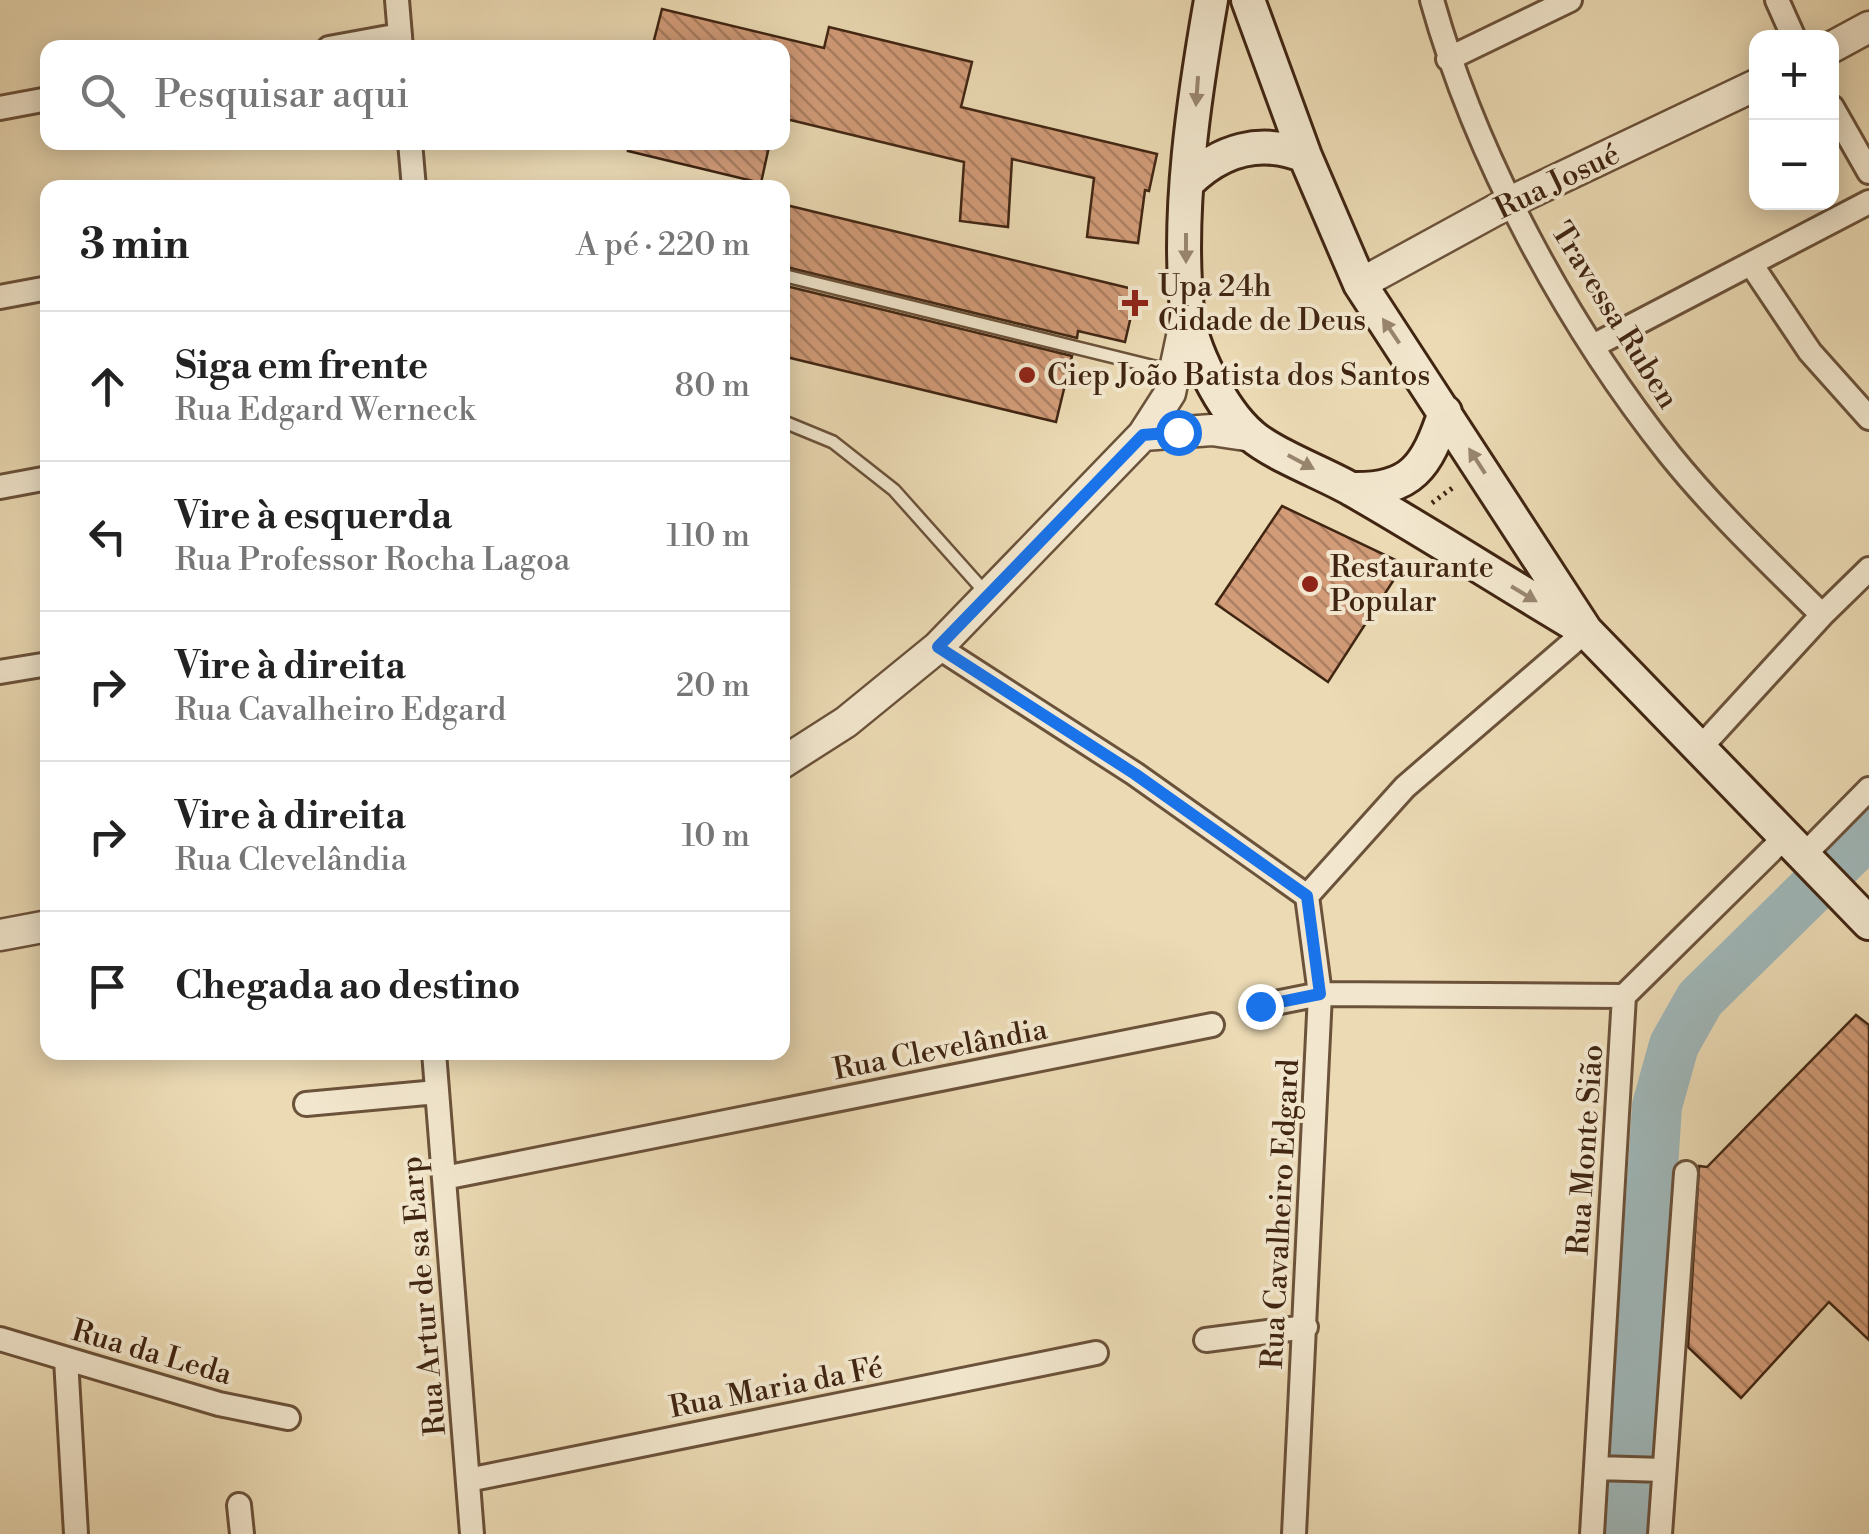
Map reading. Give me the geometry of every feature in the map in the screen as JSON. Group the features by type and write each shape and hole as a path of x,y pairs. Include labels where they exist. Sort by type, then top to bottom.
{"main road":[{"path":"1211,0 1187,183 1187,312 1209,374 1252,436 1351,489 1586,631"},
{"path":"1248,0 1305,156 1360,284 1586,631 1801,853 1858,903"},
{"path":"1187,183 1210,163 1249,147 1274,147 1305,156"},
{"path":"1351,489 1378,490 1406,479 1420,465 1445,412"}],"street":[{"path":"397,0 400,40"},
{"name":"Travessa Ruben","path":"1432,0 1448,59 1510,202 1593,346 1670,454 1734,528 1822,615"},
{"path":"1448,59 1570,0"},
{"path":"1777,0 1790,30"},
{"path":"1839,44 1869,27"},
{"name":"Rua Josué","path":"1360,284 1510,202 1749,88"},
{"path":"0,108 40,100"},
{"path":"1839,120 1869,172"},
{"path":"411,150 413,180"},
{"path":"1593,346 1869,202"},
{"path":"1751,264 1810,352 1869,418"},
{"path":"0,297 40,290"},
{"path":"790,758 846,722 938,647 1143,435 1170,393 1187,312"},
{"path":"1143,435 1212,430 1252,436"},
{"path":"0,487 40,480"},
{"path":"1701,747 1869,569"},
{"path":"938,647 1135,774 1307,896 1405,788 1586,631"},
{"path":"0,672 40,665"},
{"path":"1260,1006 1320,994 1624,996 1801,853 1869,789"},
{"name":"Rua Cavalheiro Edgard","path":"1294,1534 1320,994 1307,896"},
{"path":"0,935 40,928"},
{"name":"Rua Monte Sião","path":"1592,1534 1624,996"},
{"name":"Rua Clevelândia","path":"444,1178 1212,1025"},
{"name":"Rua Artur de sa Earp","path":"435,1060 472,1534"},
{"path":"306,1104 437,1092"},
{"path":"1660,1534 1655,1469 1686,1174"},
{"path":"1206,1340 1306,1327"},
{"name":"Rua da Leda","path":"0,1339 220,1404 288,1418"},
{"name":"Rua Maria da Fé","path":"468,1480 1096,1353"},
{"path":"66,1359 76,1534"},
{"path":"1596,1468 1655,1469"},
{"path":"239,1505 242,1534"}],"lane":[{"path":"790,277 1176,372"},
{"path":"790,424 834,442 894,490 988,596"}],"building":[{"path":"662,9 824,48 829,27 972,62 961,107 1157,154 1149,191 1145,190 1138,243 1087,237 1094,178 1012,159 1008,227 960,221 964,162 790,120 790,40 654,40"},
{"path":"628,150 768,150 762,180"},
{"path":"790,206 1137,290 1125,342 1078,331 1077,338 790,268"},
{"path":"790,287 1072,356 1056,422 790,358"},
{"name":"Restaurante Popular","path":"1282,506 1404,564 1328,682 1216,604"},
{"path":"1856,1015 1869,1025 1869,1340 1829,1302 1741,1398 1688,1347 1699,1166 1707,1167"}],"waterway":[{"path":"1629,1534 1657,1106 1674,1045 1700,999 1869,833"}],"place":[{"name":"Upa 24h Cidade de Deus","path":"1135,303"},
{"name":"Ciep João Batista dos Santos","path":"1027,375"},
{"name":"Restaurante Popular","path":"1310,584"}],"route":[{"path":"1178,432 1143,435 938,647 1135,774 1307,896 1320,994 1260,1006"}]}
